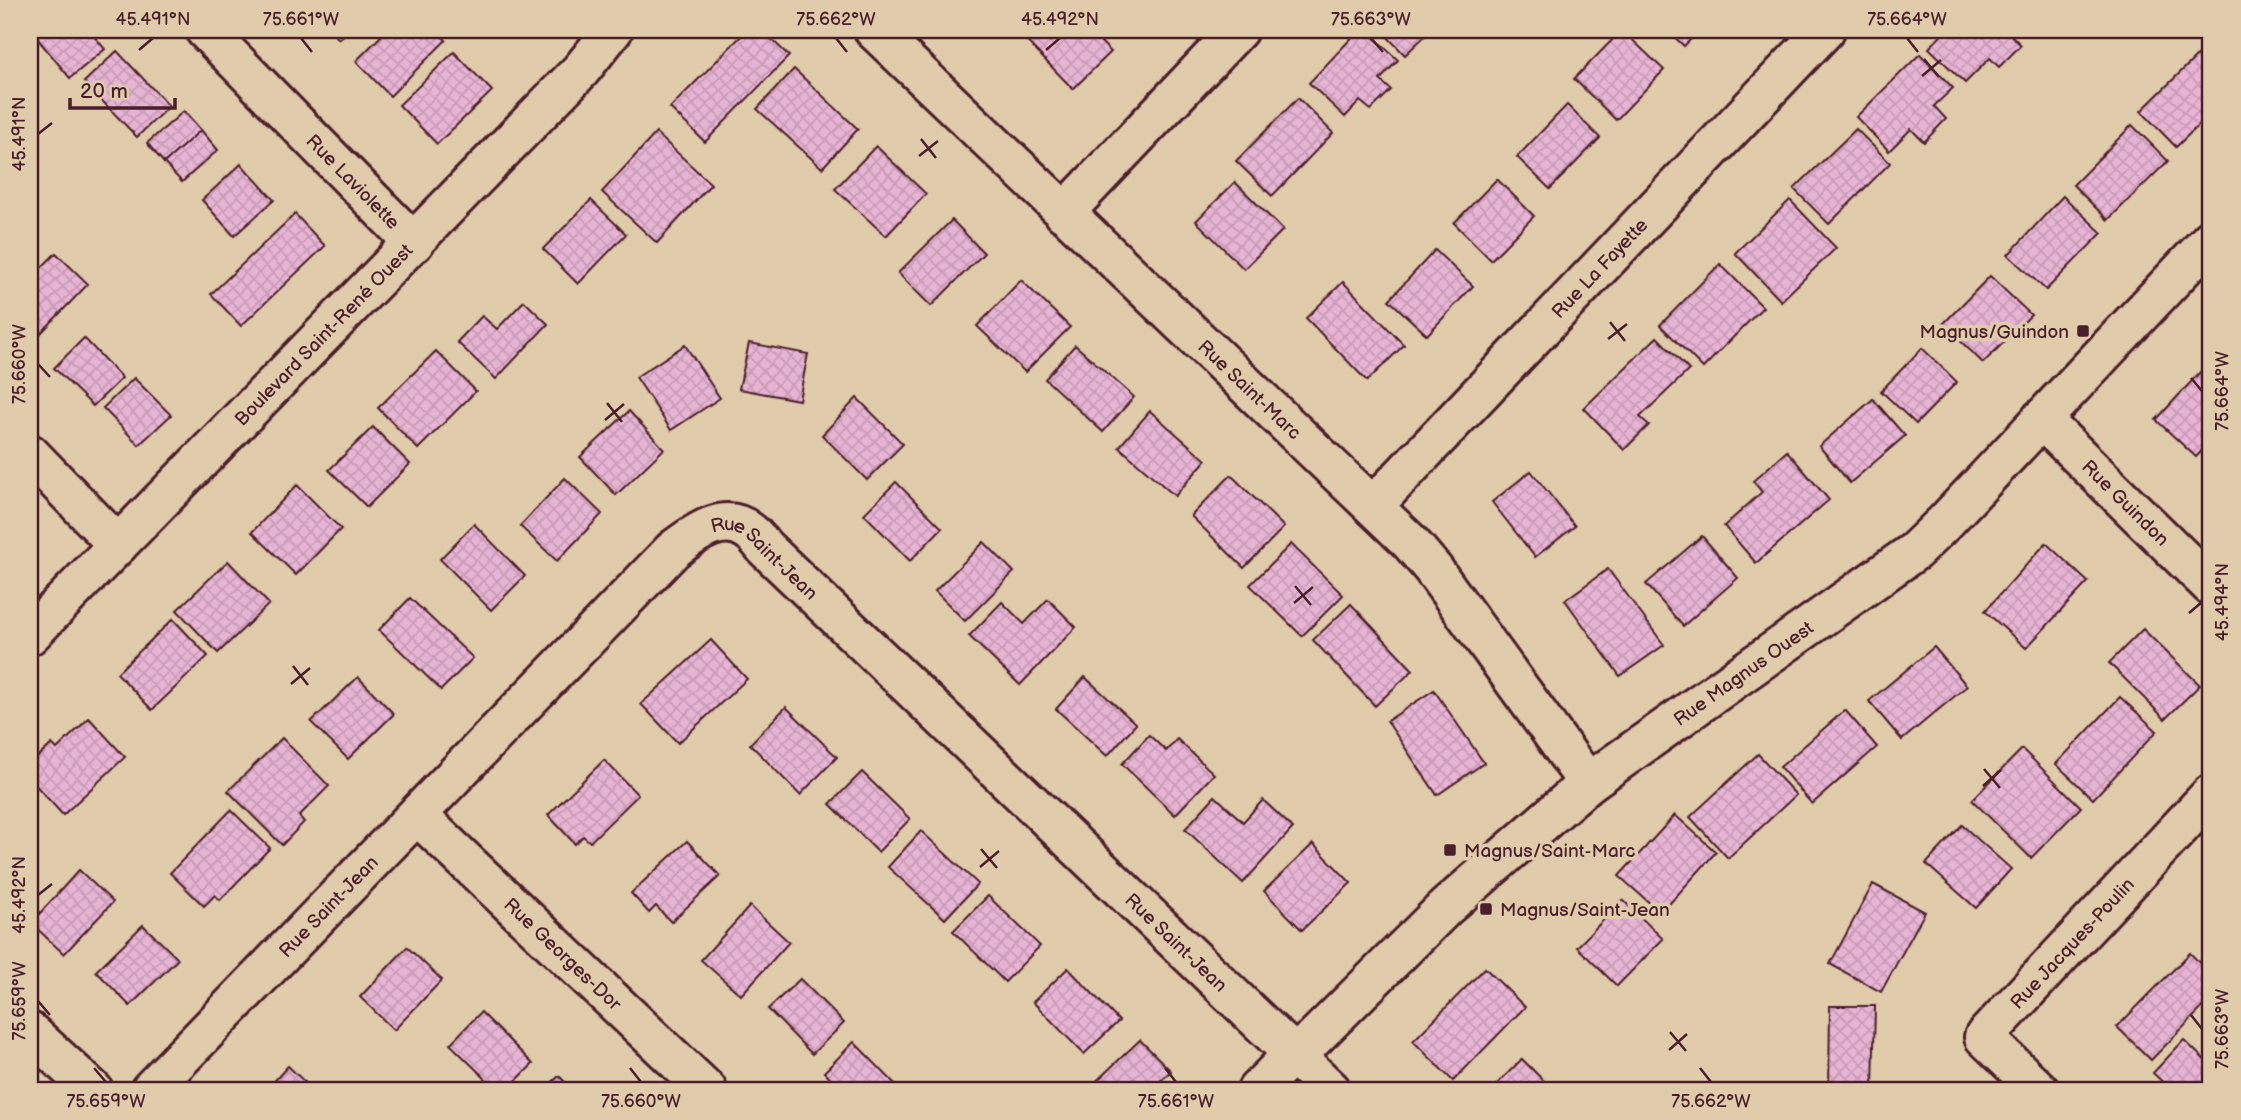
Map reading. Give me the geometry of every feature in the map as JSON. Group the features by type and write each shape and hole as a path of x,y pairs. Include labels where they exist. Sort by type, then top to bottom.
{"street":[{"name":"Rue Laviolette","path":"205,30 414,243"},
{"name":"Boulevard Saint-René Ouest","path":"30,635 581,70 613,30"},
{"name":"Rue Saint-Marc","path":"874,30 1374,505 1433,569 1588,783"},
{"path":"1064,213 1238,30"},
{"name":"Rue La Fayette","path":"1374,505 1825,30"},
{"name":"Rue Magnus Ouest","path":"1258,1090 1446,907 1588,783 1915,551 2211,239"},
{"name":"Rue Guindon","path":"2041,419 2211,586"},
{"path":"30,454 118,545"},
{"name":"Rue Saint-Jean","path":"150,1090 673,550 699,530 727,522 748,530 1331,1090"},
{"name":"Rue Jacques-Poulin","path":"2039,1090 1984,1037 2211,794"},
{"name":"Rue Georges-Dor","path":"418,816 707,1090"},
{"path":"30,1032 93,1090"}],"building":[{"path":"89,30 105,49 70,78 31,31"},
{"path":"330,30 349,30 339,39"},
{"path":"387,30 435,30 446,40 390,96 356,61"},
{"path":"747,30 762,30 789,56 705,142 670,108"},
{"path":"1016,30 1089,30 1111,52 1073,89"},
{"path":"1359,30 1366,30 1398,60 1380,80 1391,90 1371,110 1360,101 1345,117 1309,83"},
{"path":"1381,30 1431,30 1405,55"},
{"path":"1622,30 1664,70 1616,120 1574,79"},
{"path":"1667,30 1700,30 1684,46"},
{"path":"1946,30 2018,30 2012,36 2021,45 1999,67 1990,58 1965,83 1929,48"},
{"path":"117,51 169,106 137,137 84,82"},
{"path":"454,52 492,91 437,144 399,105"},
{"path":"2201,52 2211,62 2211,113 2176,147 2141,111"},
{"path":"1920,54 1953,88 1934,106 1946,119 1924,142 1911,129 1889,151 1856,117"},
{"path":"794,69 858,129 822,168 757,109"},
{"path":"1298,98 1333,133 1272,196 1236,161"},
{"path":"1567,105 1600,138 1550,189 1517,157"},
{"path":"184,111 201,130 164,163 147,143"},
{"path":"2132,125 2168,161 2108,220 2073,185"},
{"path":"1856,129 1890,163 1829,224 1794,189"},
{"path":"201,130 218,150 182,182 164,163"},
{"path":"656,133 711,184 657,243 602,192"},
{"path":"876,146 926,194 886,236 835,189"},
{"path":"241,164 274,200 234,236 202,200"},
{"path":"1497,179 1534,216 1491,260 1454,223"},
{"path":"1235,182 1283,230 1244,269 1196,221"},
{"path":"2063,196 2102,233 2046,290 2008,255"},
{"path":"591,200 626,234 578,284 543,249"},
{"path":"1790,200 1836,248 1781,301 1735,253"},
{"path":"295,214 325,246 241,326 211,294"},
{"path":"952,220 984,253 931,306 898,273"},
{"path":"1435,250 1473,286 1427,335 1389,300"},
{"path":"56,253 88,284 40,334 30,324 30,279"},
{"path":"1720,264 1763,307 1703,368 1660,325"},
{"path":"1990,276 2031,315 1983,363 1943,324"},
{"path":"1021,280 1070,327 1025,372 977,326"},
{"path":"1343,282 1404,345 1367,381 1306,318"},
{"path":"524,301 548,324 496,379 457,342 482,316 497,329"},
{"path":"1657,337 1689,370 1640,417 1649,425 1624,450 1584,408"},
{"path":"84,338 122,378 93,406 54,368"},
{"path":"749,343 808,354 799,400 739,389"},
{"path":"685,345 720,398 671,430 636,377"},
{"path":"1075,345 1134,397 1103,432 1045,379"},
{"path":"1922,348 1957,382 1916,424 1881,391"},
{"path":"436,351 476,391 418,449 378,408"},
{"path":"2211,360 2211,441 2196,457 2156,420"},
{"path":"134,378 171,415 139,445 103,408"},
{"path":"857,398 903,444 867,480 822,435"},
{"path":"1873,399 1905,436 1850,483 1819,446"},
{"path":"629,411 664,449 616,495 580,457"},
{"path":"1150,411 1206,460 1175,496 1119,447"},
{"path":"373,427 410,464 367,507 329,470"},
{"path":"1787,451 1829,500 1756,563 1724,526 1762,492 1753,481"},
{"path":"1531,471 1575,526 1535,557 1492,502"},
{"path":"1231,475 1284,527 1244,568 1191,516"},
{"path":"565,478 602,514 557,561 520,526"},
{"path":"896,482 942,528 910,561 864,514"},
{"path":"297,485 341,529 296,575 252,532"},
{"path":"474,524 525,576 491,610 440,559"},
{"path":"1702,536 1738,578 1683,626 1646,584"},
{"path":"984,542 1014,572 965,621 935,591"},
{"path":"2046,543 2088,582 2026,648 1985,611"},
{"path":"1291,544 1343,595 1302,636 1250,585"},
{"path":"228,561 269,604 218,653 177,610"},
{"path":"1608,569 1664,645 1620,676 1565,600"},
{"path":"410,598 473,658 441,690 379,630"},
{"path":"1048,599 1076,627 1020,685 969,636 1002,602 1024,624"},
{"path":"1351,604 1413,670 1375,706 1313,640"},
{"path":"173,619 208,656 152,710 117,673"},
{"path":"2143,629 2200,685 2165,719 2109,663"},
{"path":"711,640 747,679 678,743 641,704"},
{"path":"1934,647 1967,686 1902,740 1869,701"},
{"path":"358,677 394,714 348,759 311,722"},
{"path":"1085,677 1136,724 1107,756 1056,709"},
{"path":"1434,690 1484,763 1437,795 1387,721"},
{"path":"2120,697 2157,731 2093,799 2056,764"},
{"path":"786,707 837,757 800,795 750,744"},
{"path":"1845,710 1877,747 1812,804 1780,767"},
{"path":"89,718 125,757 63,815 30,779 30,764 52,744 57,749"},
{"path":"1149,735 1166,751 1177,739 1214,774 1175,815 1122,764"},
{"path":"282,738 329,786 299,816 304,822 282,845 228,791"},
{"path":"2022,749 2081,807 2031,858 1972,800"},
{"path":"1758,754 1796,795 1728,858 1690,817"},
{"path":"604,760 638,795 590,842 583,836 575,844 548,815"},
{"path":"862,772 910,819 878,852 830,804"},
{"path":"1215,796 1243,822 1263,800 1293,828 1243,883 1185,829"},
{"path":"231,810 270,848 220,900 215,895 204,906 170,873"},
{"path":"1675,815 1716,852 1661,913 1619,876"},
{"path":"1962,825 2011,869 1976,908 1926,864"},
{"path":"921,831 978,884 945,919 888,867"},
{"path":"687,841 720,876 671,922 656,906 649,913 631,893"},
{"path":"1313,844 1351,883 1302,930 1264,891"},
{"path":"79,870 113,902 64,954 31,923"},
{"path":"1873,884 1925,912 1881,992 1830,964"},
{"path":"988,896 1040,946 1005,982 953,931"},
{"path":"1623,900 1663,939 1617,986 1577,947"},
{"path":"750,906 789,942 741,995 701,960"},
{"path":"143,925 178,959 130,1006 96,971"},
{"path":"407,947 442,980 394,1030 360,997"},
{"path":"2190,953 2211,975 2211,999 2151,1060 2117,1027"},
{"path":"1068,968 1119,1021 1084,1054 1033,1002"},
{"path":"1485,968 1525,1007 1453,1081 1413,1041"},
{"path":"800,979 844,1023 812,1054 768,1009"},
{"path":"1830,1006 1875,1006 1873,1090 1829,1090"},
{"path":"481,1012 533,1064 507,1090 497,1090 450,1044"},
{"path":"1140,1040 1171,1071 1151,1090 1088,1089"},
{"path":"2184,1040 2211,1066 2211,1090 2171,1090 2153,1073"},
{"path":"854,1042 901,1090 841,1090 824,1072"},
{"path":"1522,1059 1553,1090 1491,1090"},
{"path":"288,1066 313,1090 266,1090"},
{"path":"559,1076 573,1090 544,1090"}],"place":[{"name":"Magnus/Guindon","path":"2083,331"},
{"name":"Magnus/Saint-Marc","path":"1450,850"},
{"name":"Magnus/Saint-Jean","path":"1486,909"}]}
